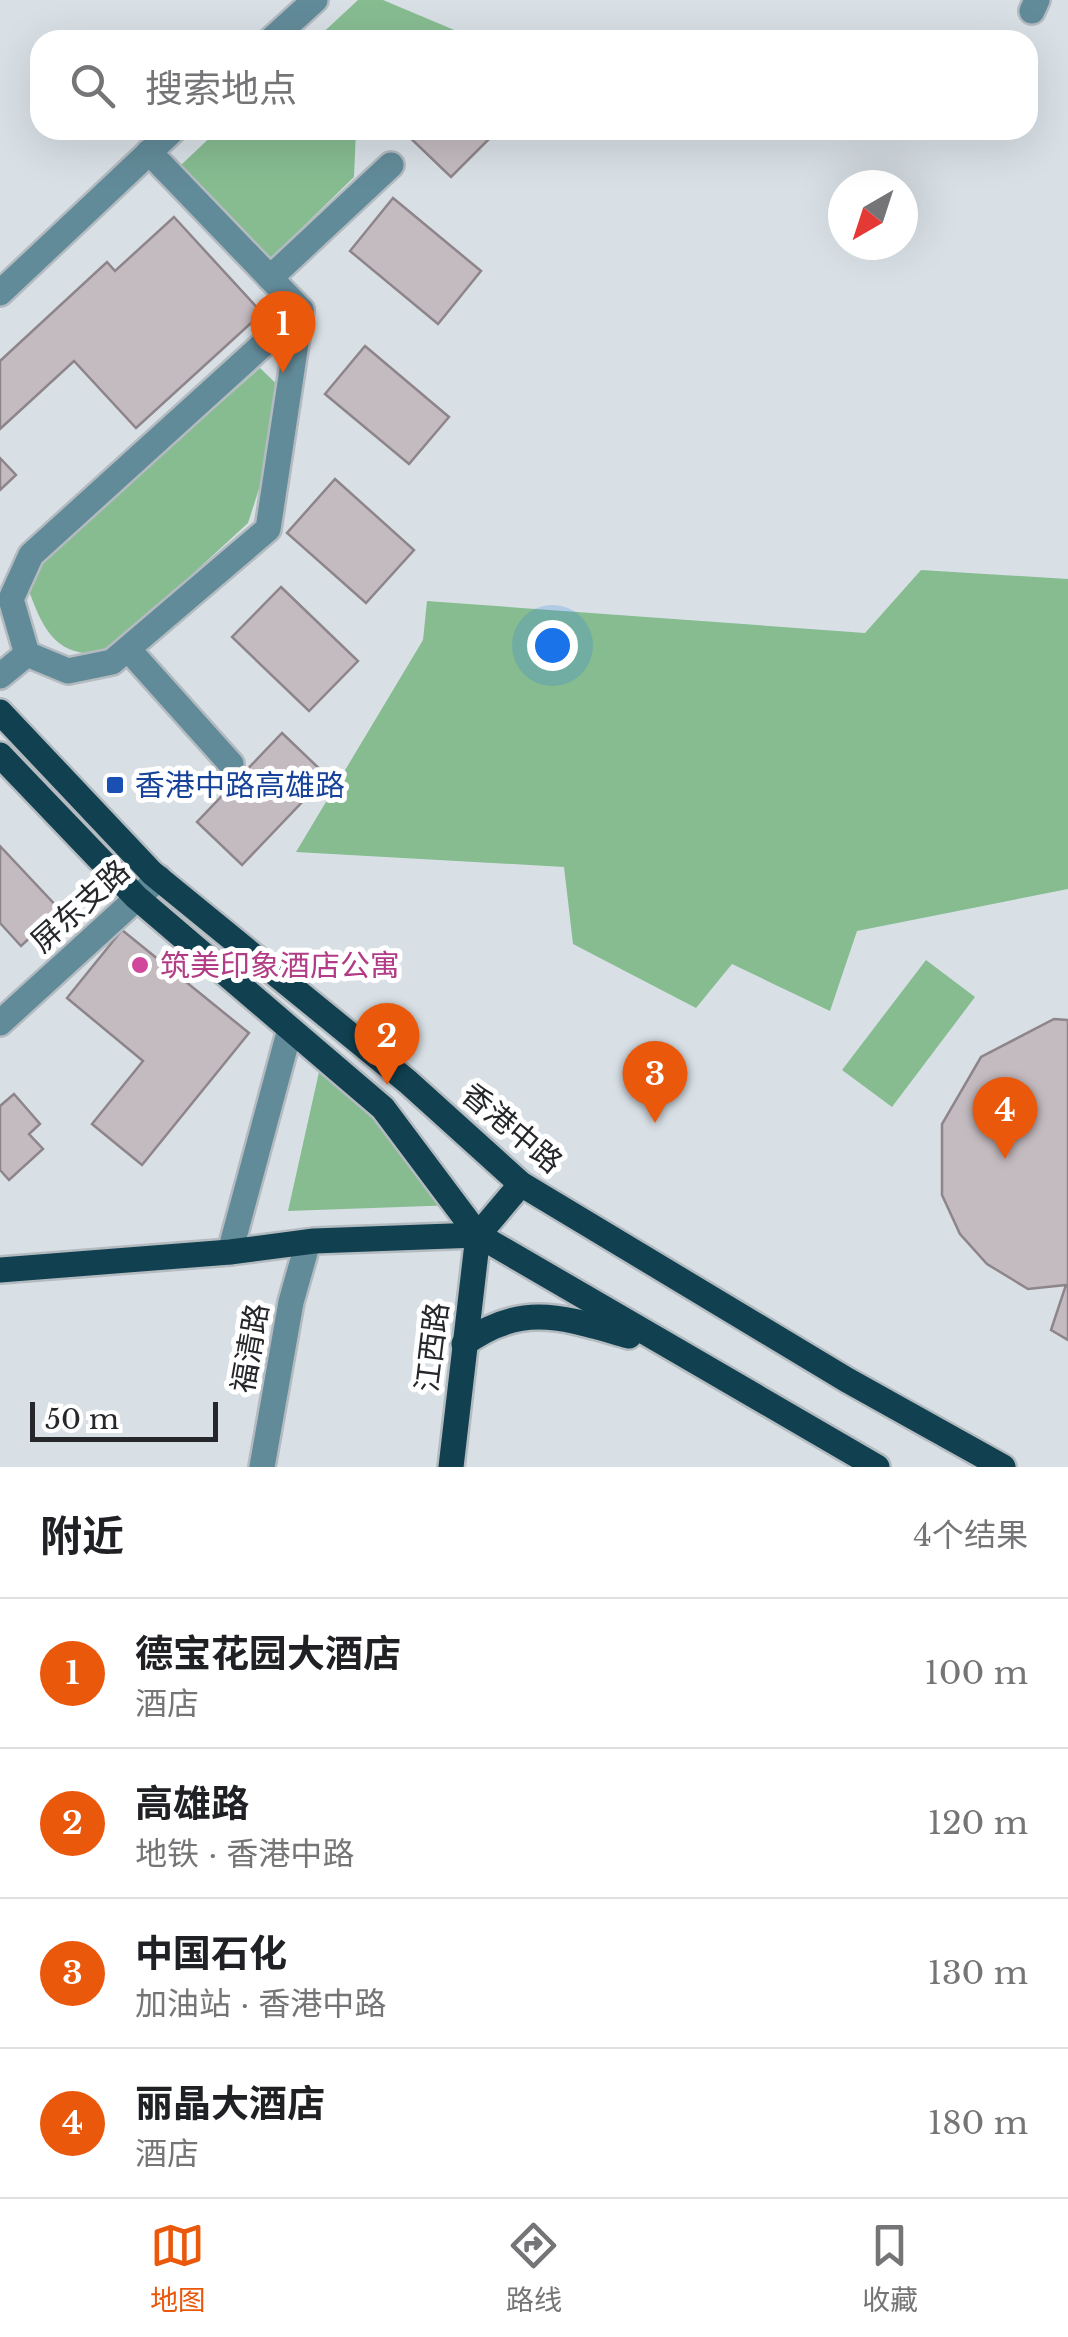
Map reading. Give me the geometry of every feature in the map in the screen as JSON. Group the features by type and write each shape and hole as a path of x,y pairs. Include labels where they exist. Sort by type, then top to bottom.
{"main road":[{"name":"香港中路","path":"0,712 159,878 408,1082 521,1184 846,1380 1003,1467"},
{"path":"0,755 136,897 383,1108 478,1235 877,1467"},
{"path":"0,1270 308,1242 478,1235 521,1184"},
{"name":"江西路","path":"451,1467 478,1235"},
{"path":"464,1344 488,1327 517,1316 579,1322 668,1348"}],"street":[{"path":"283,30 315,0"},
{"path":"0,293 163,140"},
{"path":"150,152 301,310"},
{"path":"270,278 391,165"},
{"path":"27,654 68,670 112,662 268,529 301,310"},
{"path":"27,654 11,599 31,554 301,310"},
{"path":"128,649 232,764"},
{"path":"0,676 27,654"},
{"name":"屏东支路","path":"0,1023 159,878"},
{"path":"230,1252 290,1029"},
{"name":"福清路","path":"262,1467 291,1302 308,1242"}],"green space":[{"path":"358,0 383,0 454,30 326,30"},
{"path":"207,140 356,140 354,177 271,258 181,165"},
{"path":"260,368 289,396 248,523 107,653 76,651 54,639 28,588 40,562"},
{"path":"921,570 1068,579 1068,889 857,931 830,1011 732,964 696,1008 573,944 564,867 296,852 423,640 427,601 865,633"},
{"path":"926,960 975,997 892,1107 842,1070"},
{"path":"319,1072 376,1113 457,1205 288,1211"}],"building":[{"path":"412,140 488,140 451,177"},
{"path":"393,198 481,271 438,324 350,251"},
{"path":"174,217 262,313 136,428 74,361 0,429 0,361 107,262 115,271"},
{"path":"365,346 449,417 409,464 325,394"},
{"path":"0,458 16,475 0,490"},
{"path":"335,479 414,550 366,603 287,533"},
{"path":"281,587 358,661 309,711 232,637"},
{"path":"282,733 327,776 242,865 197,822"},
{"path":"0,846 60,910 21,946 0,923"},
{"path":"122,930 249,1033 142,1165 92,1124 143,1061 67,998"},
{"path":"1054,1019 1068,1020 1068,1340 1051,1330 1066,1285 1028,1289 987,1264 960,1234 942,1195 942,1124 981,1057"},
{"path":"14,1094 40,1124 29,1134 43,1149 9,1180 0,1170 0,1106"}],"place":[{"name":"德宝花园大酒店","path":"283,373"},
{"name":"香港中路高雄路","path":"115,785"},
{"name":"筑美印象酒店公寓","path":"140,965"},
{"name":"高雄路","path":"387,1085"},
{"name":"中国石化","path":"655,1123"},
{"name":"丽晶大酒店","path":"1005,1159"}]}
